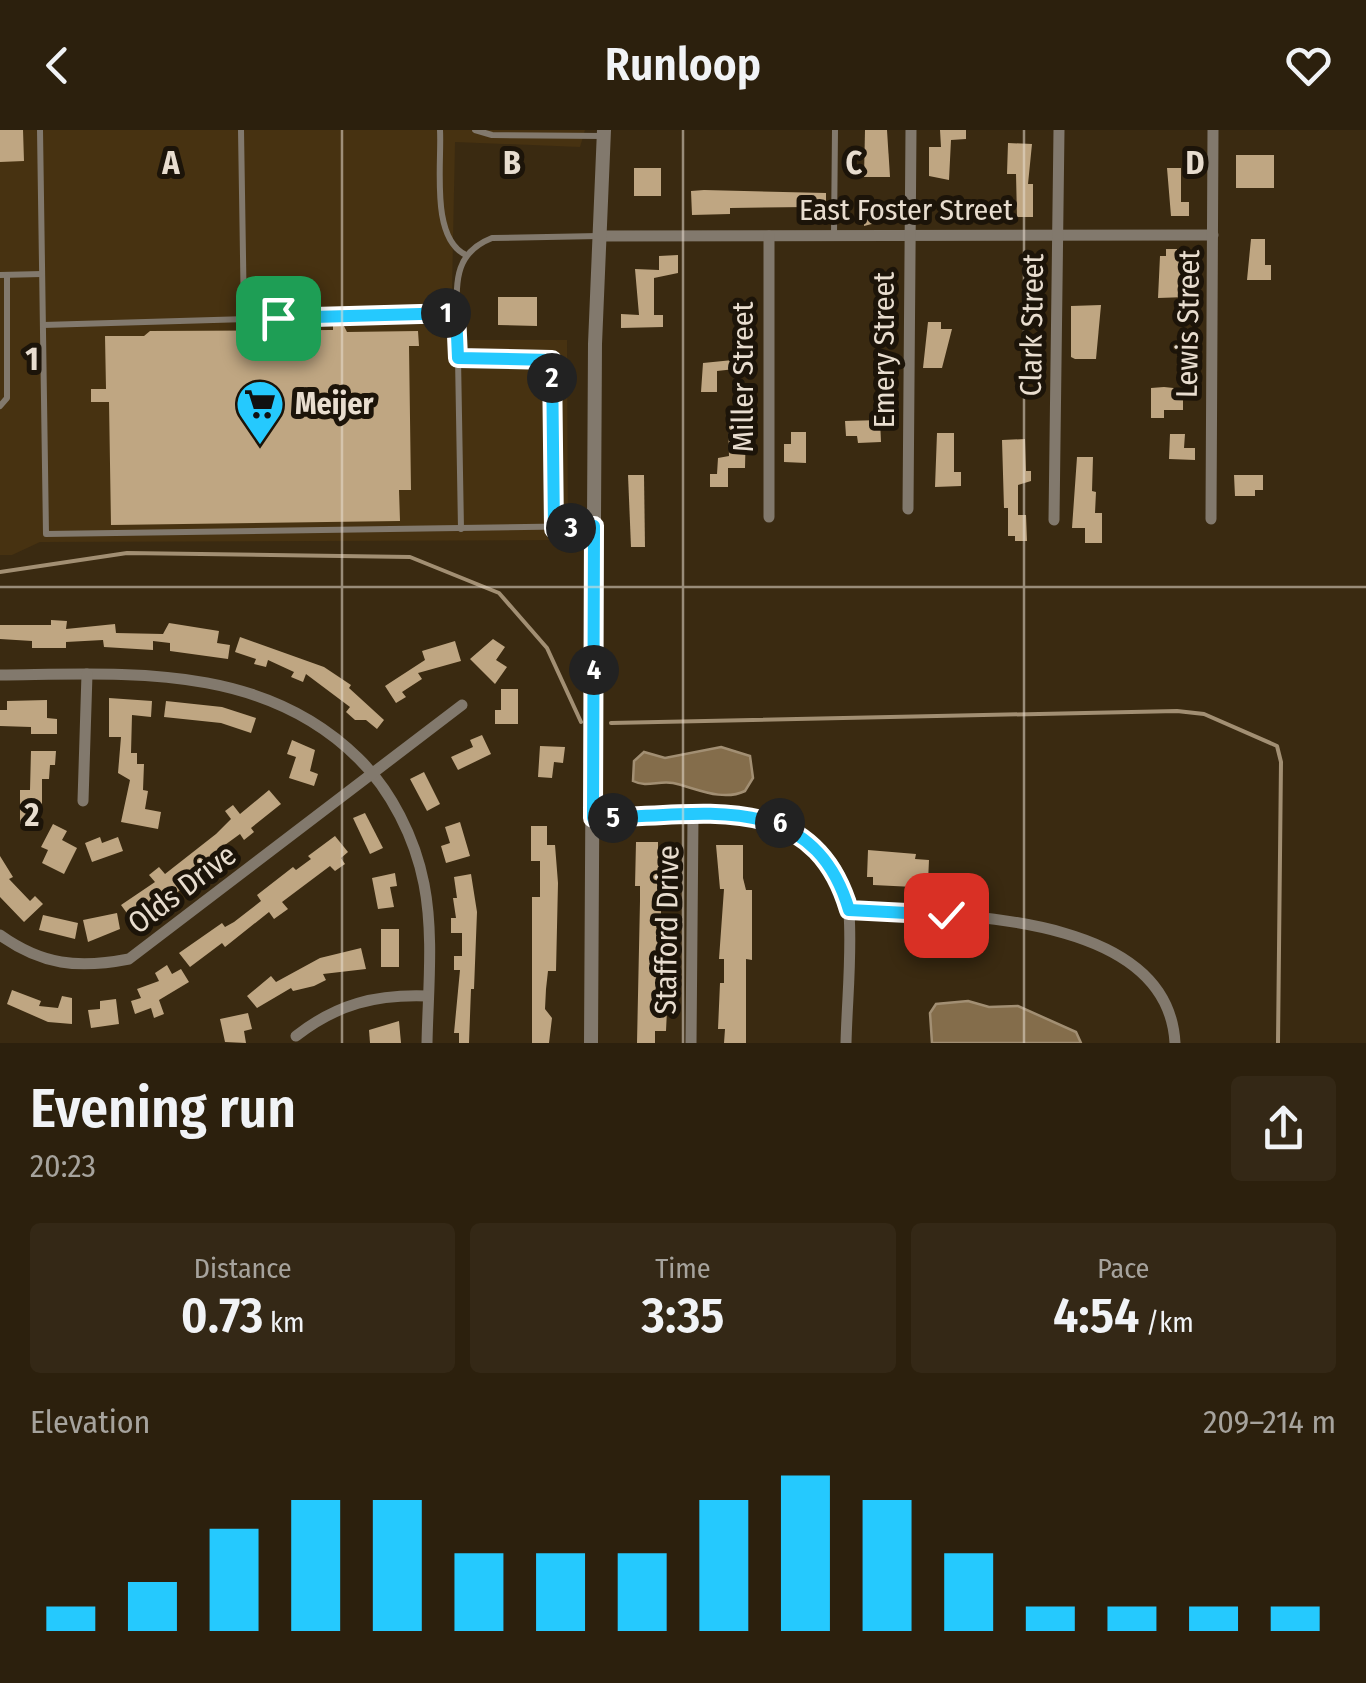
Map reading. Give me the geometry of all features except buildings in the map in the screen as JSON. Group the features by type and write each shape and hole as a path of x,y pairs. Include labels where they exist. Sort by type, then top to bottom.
{"street":[{"name":"Emery Street","path":"908,510 911,130"},
{"name":"Clark Street","path":"1054,520 1058,130"},
{"name":"Lewis Street","path":"1211,519 1213,130"},
{"path":"591,1043 594,526 604,133"},
{"name":"East Foster Street","path":"599,236 1214,235"},
{"name":"Miller Street","path":"769,236 769,518"},
{"path":"84,801 87,674"},
{"path":"0,675 87,674 219,682 262,694 317,723 374,774 409,837 424,882 427,1043"},
{"name":"Olds Drive","path":"0,935 20,949 67,966 129,959 462,706"},
{"path":"593,818 693,817 779,822 804,836 827,858 849,910 846,1043"},
{"name":"Stafford Drive","path":"691,1043 693,817"},
{"path":"849,910 1030,923 1079,938 1123,960 1149,980 1168,1006 1175,1043"},
{"path":"296,1036 321,1016 352,1002 428,996"}],"lane":[{"path":"40,130 46,534 594,526"},
{"path":"240,130 244,319"},
{"path":"440,130 444,228 456,251 466,255"},
{"path":"475,130 492,135 604,133"},
{"path":"834,236 835,130"},
{"path":"460,529 456,276 466,255 492,238 599,236"},
{"path":"0,406 7,398 4,275 42,274"},
{"path":"43,325 456,313"},
{"path":"458,358 552,360 554,529"}],"shaded area":[{"path":"0,130 585,130 580,147 455,142 451,340 567,340 568,540 40,542 12,555 0,555"},
{"path":"721,747 750,756 753,778 745,791 718,795 673,783 633,781 634,761 644,752 665,758"},
{"path":"968,1001 989,1007 1018,1006 1076,1032 1081,1043 932,1043 930,1013 936,1004"}],"waterway":[{"path":"0,572 127,553 410,557 499,593 547,648 581,722"},
{"path":"611,723 1177,711 1204,714 1277,746 1281,762 1278,1043"}],"place":[{"name":"Meijer","path":"260,446"}],"route":[{"path":"278,318 456,313 458,358 552,360 554,529 594,526 593,818 748,818 779,822 804,836 827,858 849,910 946,915"}]}
